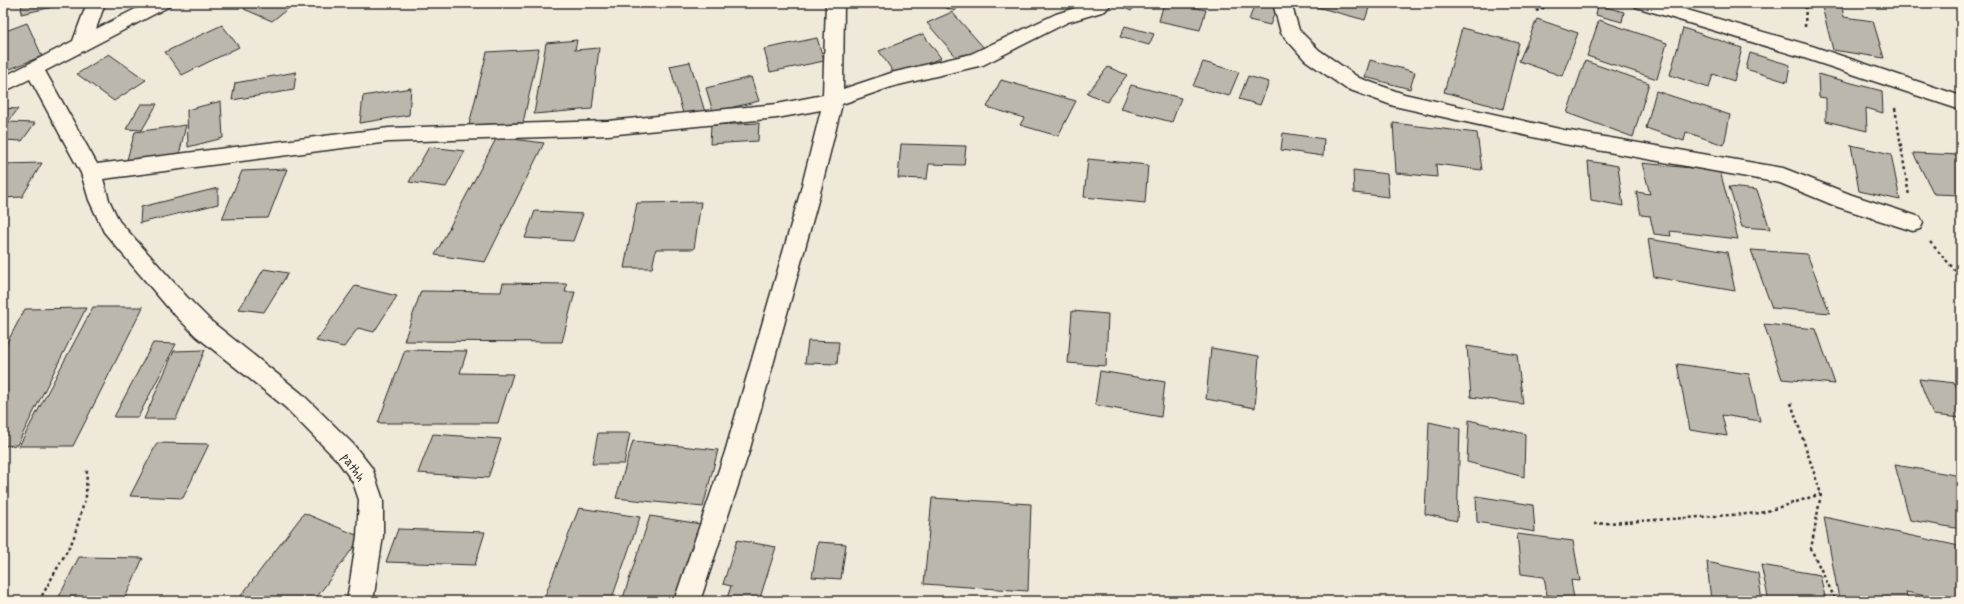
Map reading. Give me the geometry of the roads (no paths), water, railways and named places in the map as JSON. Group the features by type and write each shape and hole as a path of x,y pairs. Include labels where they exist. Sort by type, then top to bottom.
{"street":[{"path":"81,44 96,3"},
{"path":"3,85 35,70 81,44 162,3"},
{"path":"687,601 737,452 808,197 833,100 836,3"},
{"path":"91,172 389,135 608,128 777,110 833,100 891,80 976,60 1062,18 1099,7 1103,3"},
{"path":"1282,3 1290,33 1312,55 1352,83 1401,101 1564,137 1783,176 1845,201 1913,223"},
{"path":"1642,3 1805,51 1961,103"},
{"name":"pathh","path":"35,70 91,172 99,200 111,226 178,303 204,329 293,400 345,452 363,476 371,500 370,536 360,601"}]}
